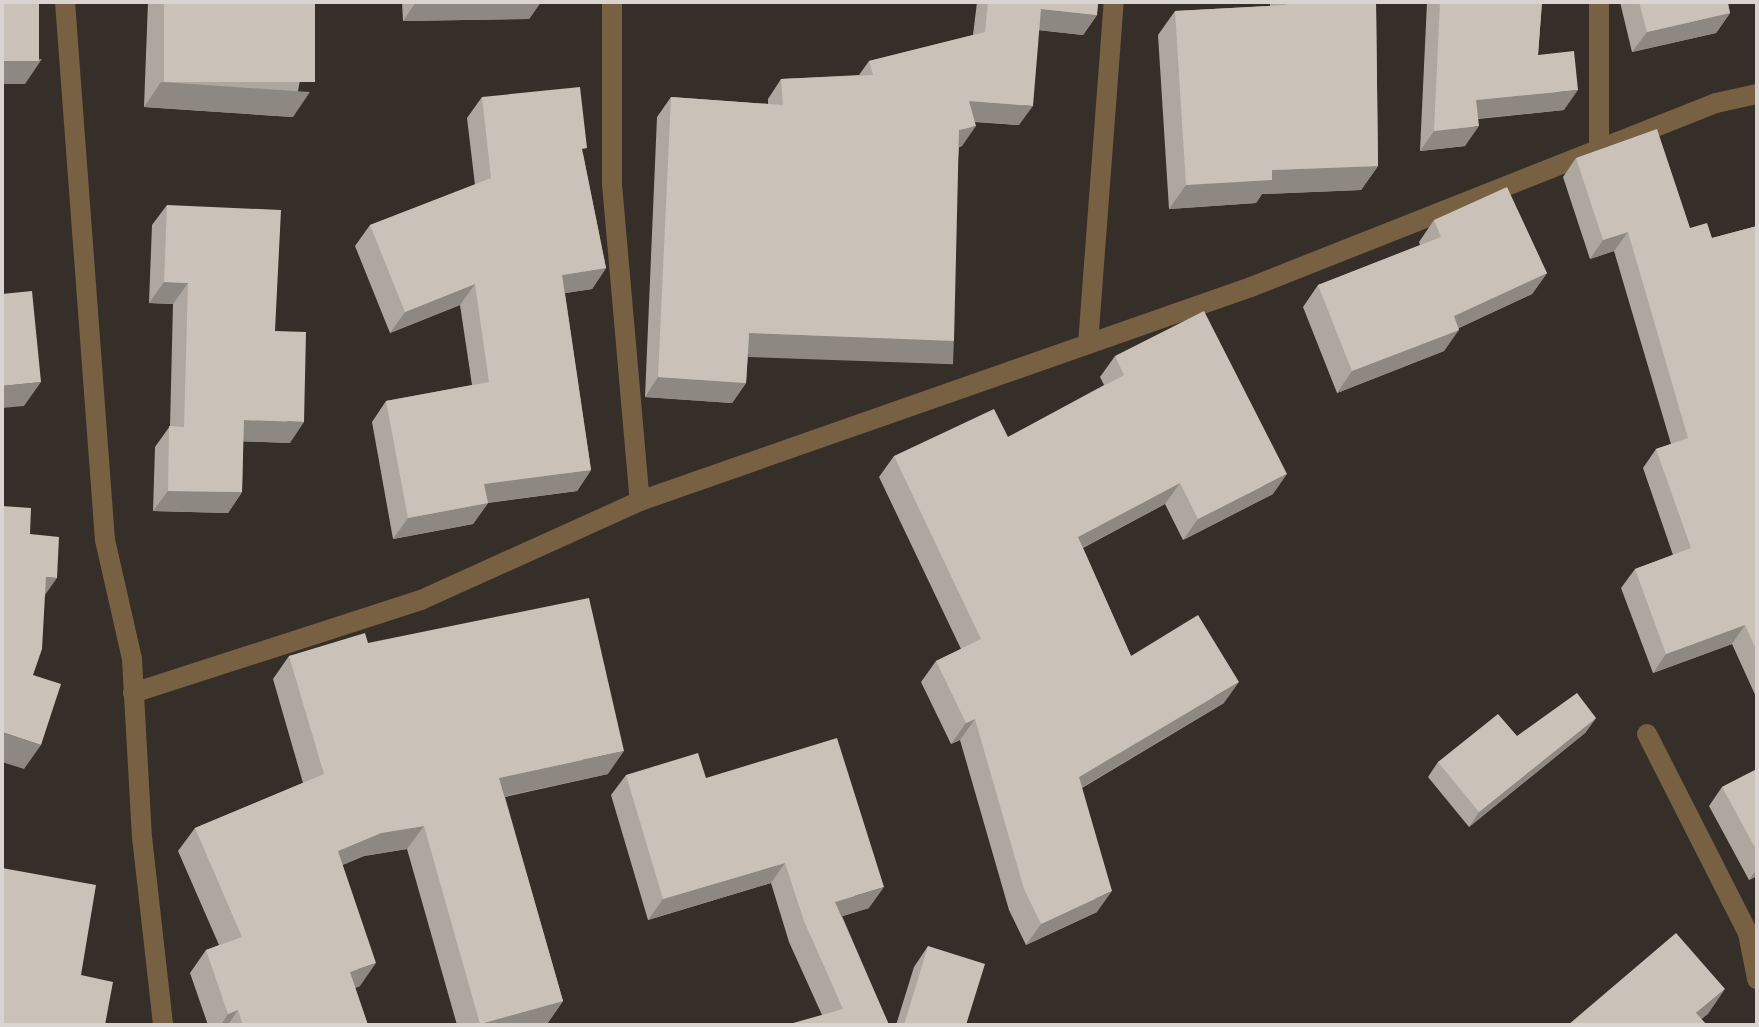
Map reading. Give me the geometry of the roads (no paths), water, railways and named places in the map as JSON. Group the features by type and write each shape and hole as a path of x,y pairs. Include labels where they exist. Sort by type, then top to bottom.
{"street":[{"path":"65,2 105,540 132,659 154,979 163,1025"},
{"path":"612,2 612,184 640,501"},
{"path":"1088,344 1114,2"},
{"path":"1599,2 1599,149"},
{"path":"133,693 421,600 640,501 1251,287 1716,103 1757,94"},
{"path":"1647,734 1748,933 1757,979"}]}
